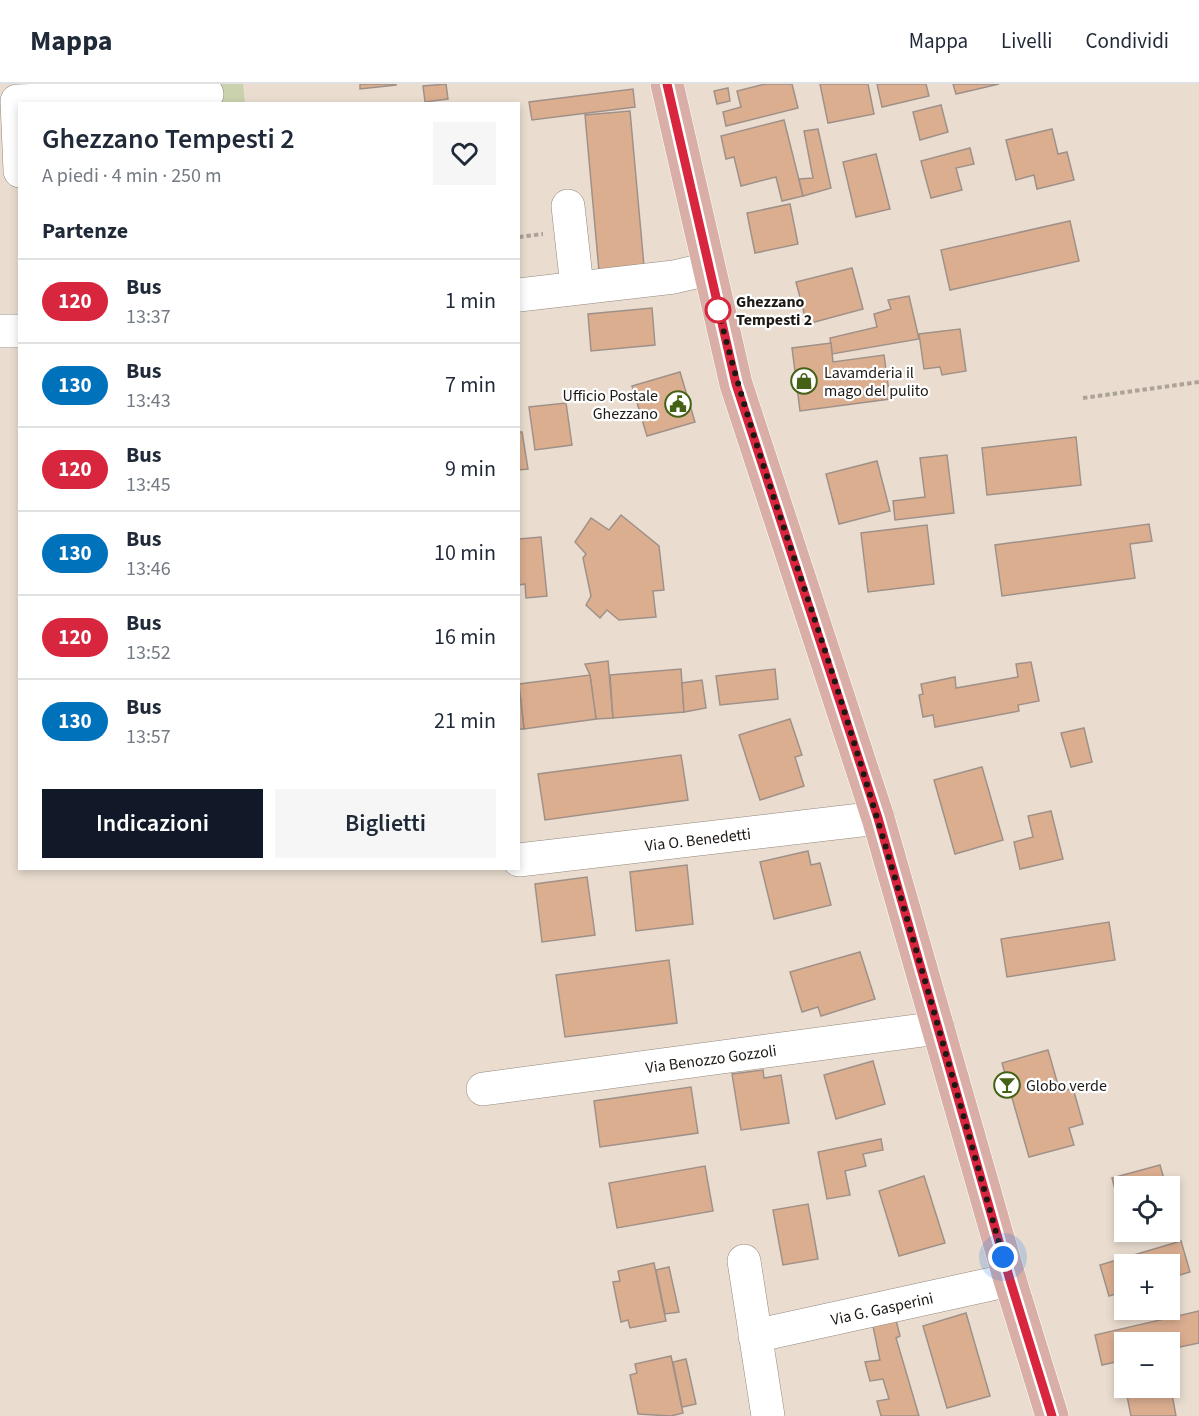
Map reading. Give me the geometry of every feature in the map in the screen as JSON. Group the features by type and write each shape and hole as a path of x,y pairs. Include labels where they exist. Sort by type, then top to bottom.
{"main road":[{"path":"667,84 736,384 878,818 1010,1280 1052,1416"}],"street":[{"path":"18,134 17,100 207,94"},
{"path":"0,169 18,169"},
{"path":"568,206 577,287"},
{"path":"520,295 675,277 708,269"},
{"path":"0,332 18,331"},
{"name":"Via O. Benedetti","path":"520,860 878,818"},
{"name":"Via Benozzo Gozzoli","path":"483,1089 938,1028"},
{"path":"744,1261 768,1416"},
{"name":"Via G. Gasperini","path":"756,1336 1010,1280"}],"path":[{"path":"1083,398 1199,382"}],"green space":[{"path":"221,84 243,84 245,102 219,102"}],"building":[{"path":"360,84 396,84 396,85 360,89"},
{"path":"446,84 448,99 425,102 423,86"},
{"path":"765,84 792,84 798,108 726,126 723,112 741,107 737,91"},
{"path":"820,84 868,84 874,114 828,123"},
{"path":"877,84 926,84 929,96 882,107"},
{"path":"953,84 999,84 956,94"},
{"path":"728,88 730,101 717,104 714,91"},
{"path":"633,89 635,107 532,120 529,102"},
{"path":"941,105 948,132 920,140 913,112"},
{"path":"630,111 644,266 599,271 585,115"},
{"path":"784,120 803,196 782,201 776,177 741,186 734,157 726,159 721,136"},
{"path":"818,129 831,188 803,196 799,179 813,178 804,131"},
{"path":"1052,129 1058,154 1067,152 1074,180 1037,189 1034,175 1016,180 1006,140"},
{"path":"970,148 974,164 956,168 962,190 931,198 921,161"},
{"path":"876,154 890,209 856,217 843,162"},
{"path":"790,204 798,244 755,253 747,213"},
{"path":"1070,221 1079,261 950,290 941,250"},
{"path":"852,268 863,309 807,324 796,282"},
{"path":"909,296 919,339 832,354 830,338 877,327 874,314 891,309 888,300"},
{"path":"652,308 655,345 591,351 588,314"},
{"path":"960,329 966,371 942,375 940,367 924,369 919,334"},
{"path":"831,343 833,362 884,355 890,399 800,411 792,348"},
{"path":"680,372 695,422 647,436 632,386"},
{"path":"566,403 572,445 535,450 529,407"},
{"path":"520,432 522,432 528,469 520,470"},
{"path":"1076,437 1081,485 987,495 982,448"},
{"path":"947,455 954,513 895,520 893,501 925,497 920,458"},
{"path":"877,461 890,511 839,524 826,474"},
{"path":"621,515 659,546 664,590 653,591 656,617 619,620 607,610 600,618 586,605 591,596 583,558 586,554 575,542 591,518 609,530"},
{"path":"1149,524 1152,541 1130,544 1135,578 1002,596 995,545"},
{"path":"927,525 934,584 868,592 861,533"},
{"path":"541,537 547,596 526,598 525,584 520,585 520,539"},
{"path":"608,661 613,718 596,719 590,675 585,664"},
{"path":"1031,662 1039,701 1018,705 1019,711 935,727 933,715 923,717 919,695 923,694 921,684 955,677 956,688 1018,677 1016,664"},
{"path":"681,669 684,712 613,718 610,675"},
{"path":"775,669 778,699 720,705 716,676"},
{"path":"590,675 596,719 524,729 520,684"},
{"path":"702,680 706,708 684,712 682,683"},
{"path":"520,695 524,729 520,729"},
{"path":"790,719 802,755 795,757 804,786 760,800 739,735"},
{"path":"1084,728 1092,762 1071,767 1061,733"},
{"path":"681,755 688,800 545,820 538,774"},
{"path":"982,767 1003,840 955,854 934,780"},
{"path":"1051,811 1063,859 1020,869 1014,842 1033,837 1028,816"},
{"path":"808,851 811,865 820,863 831,905 774,919 760,862"},
{"path":"687,865 693,924 636,931 630,872"},
{"path":"587,877 595,935 542,942 535,884"},
{"path":"1109,922 1115,960 1007,977 1001,939"},
{"path":"860,952 875,999 821,1016 818,1007 802,1012 790,972"},
{"path":"669,960 677,1023 565,1037 556,975"},
{"path":"1048,1050 1060,1092 1073,1088 1083,1124 1069,1128 1074,1145 1029,1157 1002,1063"},
{"path":"873,1061 885,1104 836,1119 824,1075"},
{"path":"763,1070 764,1078 781,1075 789,1123 741,1130 732,1074"},
{"path":"691,1087 698,1133 600,1147 594,1101"},
{"path":"881,1139 883,1150 863,1154 866,1166 845,1171 850,1195 827,1199 818,1152"},
{"path":"1160,1165 1163,1176 1119,1176"},
{"path":"705,1166 713,1211 617,1228 609,1183"},
{"path":"924,1176 945,1243 899,1256 879,1191"},
{"path":"808,1204 818,1259 783,1265 773,1210"},
{"path":"1180,1242 1190,1272 1180,1275 1180,1254 1137,1254"},
{"path":"1114,1261 1114,1294 1109,1296 1100,1265"},
{"path":"654,1263 666,1321 630,1328 628,1320 621,1322 613,1282 620,1281 618,1271"},
{"path":"669,1267 679,1312 665,1314 656,1270"},
{"path":"1199,1311 1199,1343 1180,1347 1180,1332 1114,1332 1114,1362 1102,1365 1095,1335 1160,1320 1180,1320 1180,1315"},
{"path":"966,1313 990,1396 947,1408 923,1326"},
{"path":"896,1320 900,1336 896,1338 919,1416 881,1416 877,1401 889,1399 883,1379 870,1381 865,1362 880,1360 873,1326"},
{"path":"671,1356 683,1413 671,1416 638,1414 630,1375 637,1373 635,1364"},
{"path":"686,1359 696,1404 682,1407 673,1362"},
{"path":"1127,1398 1173,1398 1176,1416 1131,1416"}],"bus line":[{"name":"120","path":"667,84 736,384 835,680 878,818 1010,1280 1052,1416"}],"place":[{"name":"Ghezzano Tempesti 2","path":"718,310"},
{"name":"Lavamderia il mago del pulito","path":"804,381"},
{"name":"Ufficio Postale Ghezzano","path":"678,404"},
{"name":"Globo verde","path":"1007,1085"}],"route":[{"path":"718,310 717,305 736,384 835,680 878,818 1003,1257"}]}
